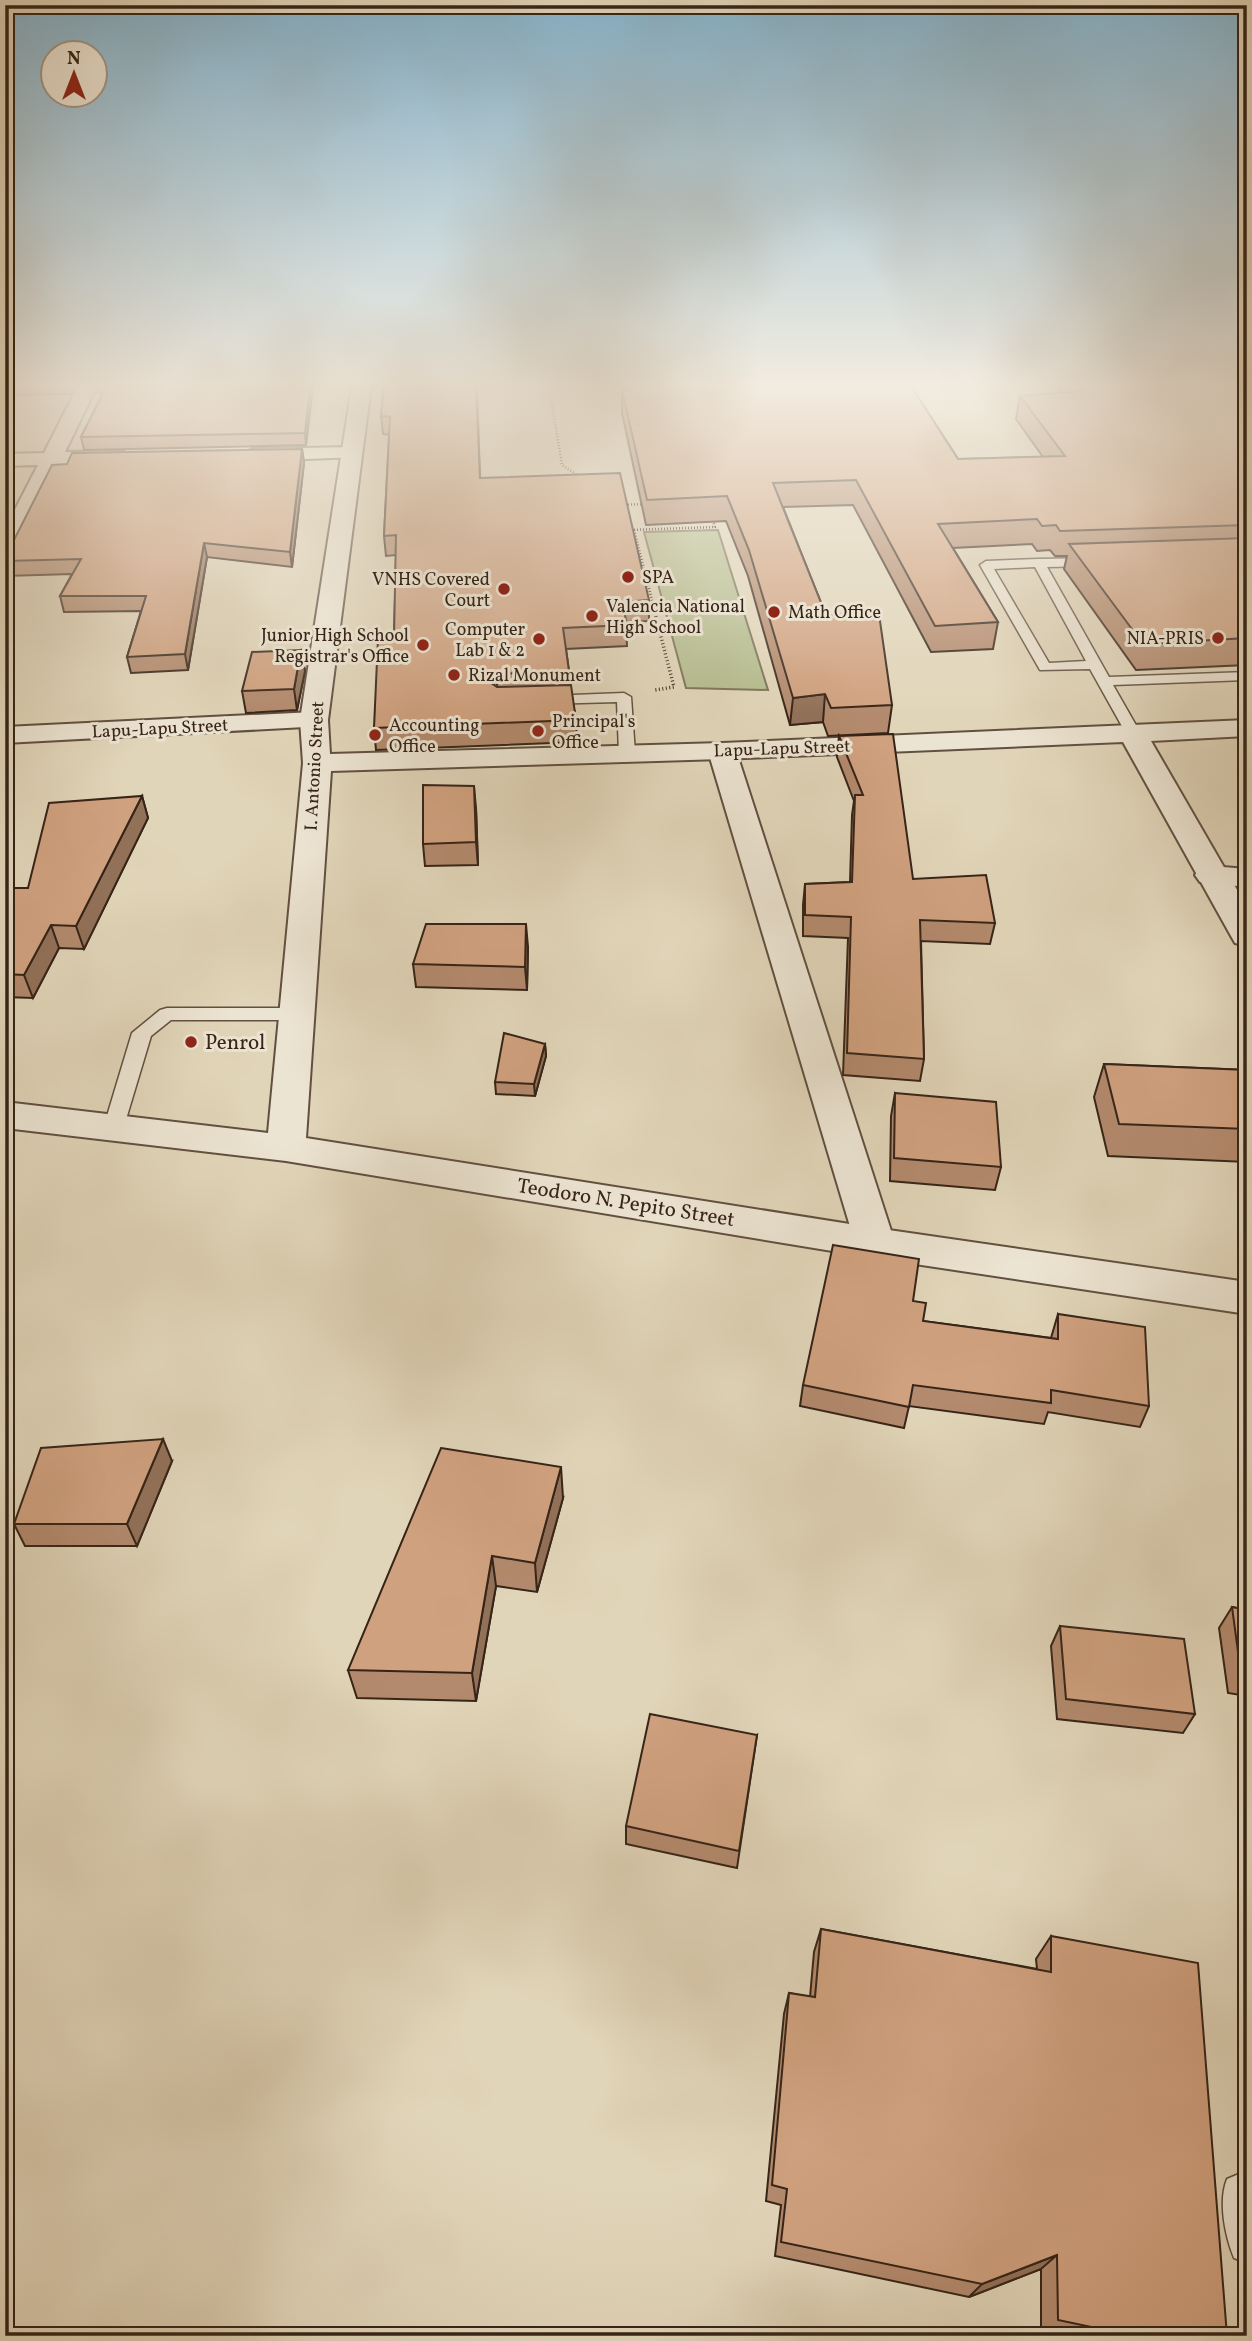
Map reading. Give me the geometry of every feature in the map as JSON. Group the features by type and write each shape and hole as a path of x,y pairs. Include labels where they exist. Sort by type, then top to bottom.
{"street":[{"path":"5,552 33,495"},
{"name":"I. Antonio Street","path":"286,1148 317,763 314,720 345,495"},
{"name":"Lapu-Lapu Street","path":"5,735 314,720"},
{"name":"Lapu-Lapu Street","path":"317,763 722,751 1247,728"},
{"path":"1133,734 1210,876 1247,936"},
{"path":"722,751 876,1242"},
{"path":"1210,876 1247,878"},
{"name":"Teodoro N. Pepito Street","path":"5,1115 286,1148 1247,1298"}],"lane":[{"path":"1096,665 1045,667 986,565 1108,561"},
{"path":"1039,563 1133,734"},
{"path":"1104,681 1247,676"},
{"path":"536,701 624,697 627,753"},
{"path":"114,1126 142,1034 167,1014 297,1014"},
{"path":"1247,2192 1239,2191 1247,2245"}],"path":[{"path":"621,505 645,504"},
{"path":"621,530 715,527 709,510"},
{"path":"624,697 674,687 634,530"}],"green space":[{"path":"718,530 768,690 686,688 644,532"}],"building":[{"path":"37,495 297,495 290,552 204,543 185,654 127,657 146,596 60,596 81,559 5,561 5,544 14,540"},
{"path":"386,495 625,495 649,600 622,602 627,625 563,628 569,671 496,674 487,680 497,687 571,685 576,720 374,728 378,638 394,638 396,535 384,536"},
{"path":"646,495 778,495 826,615 879,614 892,705 831,708 825,694 793,698 749,550 727,496 647,500"},
{"path":"864,495 1247,495 1247,525 1060,531 1056,525 1042,526 1037,519 938,524 998,622 935,626"},
{"path":"1247,538 1247,638 1143,644 1069,544"},
{"path":"301,650 294,689 242,691 252,652"},
{"path":"893,734 913,879 986,875 995,923 920,920 924,1059 847,1053 851,917 805,915 805,884 852,882 855,795 863,795 839,736"},
{"path":"423,785 474,786 476,842 423,844"},
{"path":"142,796 76,926 51,925 24,975 5,974 5,888 28,888 49,803"},
{"path":"426,924 526,924 525,967 413,964"},
{"path":"504,1033 545,1044 534,1084 495,1082"},
{"path":"1104,1064 1247,1070 1247,1129 1119,1124"},
{"path":"895,1093 996,1102 1001,1167 894,1158"},
{"path":"833,1245 919,1259 913,1301 926,1303 923,1321 1058,1339 1058,1314 1145,1327 1149,1406 1051,1390 1051,1403 913,1385 909,1407 803,1385"},
{"path":"163,1439 127,1524 14,1524 41,1448"},
{"path":"441,1448 561,1467 535,1563 492,1556 472,1673 348,1670"},
{"path":"1232,1607 1247,1610 1247,1674 1241,1674"},
{"path":"1060,1626 1184,1639 1195,1714 1066,1699"},
{"path":"650,1714 757,1735 739,1851 626,1826"},
{"path":"821,1929 1051,1972 1051,1936 1198,1963 1227,2336 1134,2336 1058,2320 1057,2255 982,2284 781,2242 787,2189 772,2185 789,1993 815,1997"}],"place":[{"name":"SPA","path":"628,577"},
{"name":"VNHS Covered Court","path":"504,589"},
{"name":"Math Office","path":"774,612"},
{"name":"Valencia National High School","path":"592,616"},
{"name":"NIA-PRIS","path":"1218,638"},
{"name":"Computer Lab 1 & 2","path":"539,639"},
{"name":"Junior High School Registrar's Office","path":"423,645"},
{"name":"Rizal Monument","path":"454,675"},
{"name":"Principal's Office","path":"538,731"},
{"name":"Accounting Office","path":"375,735"},
{"name":"Penrol","path":"191,1042"}]}
